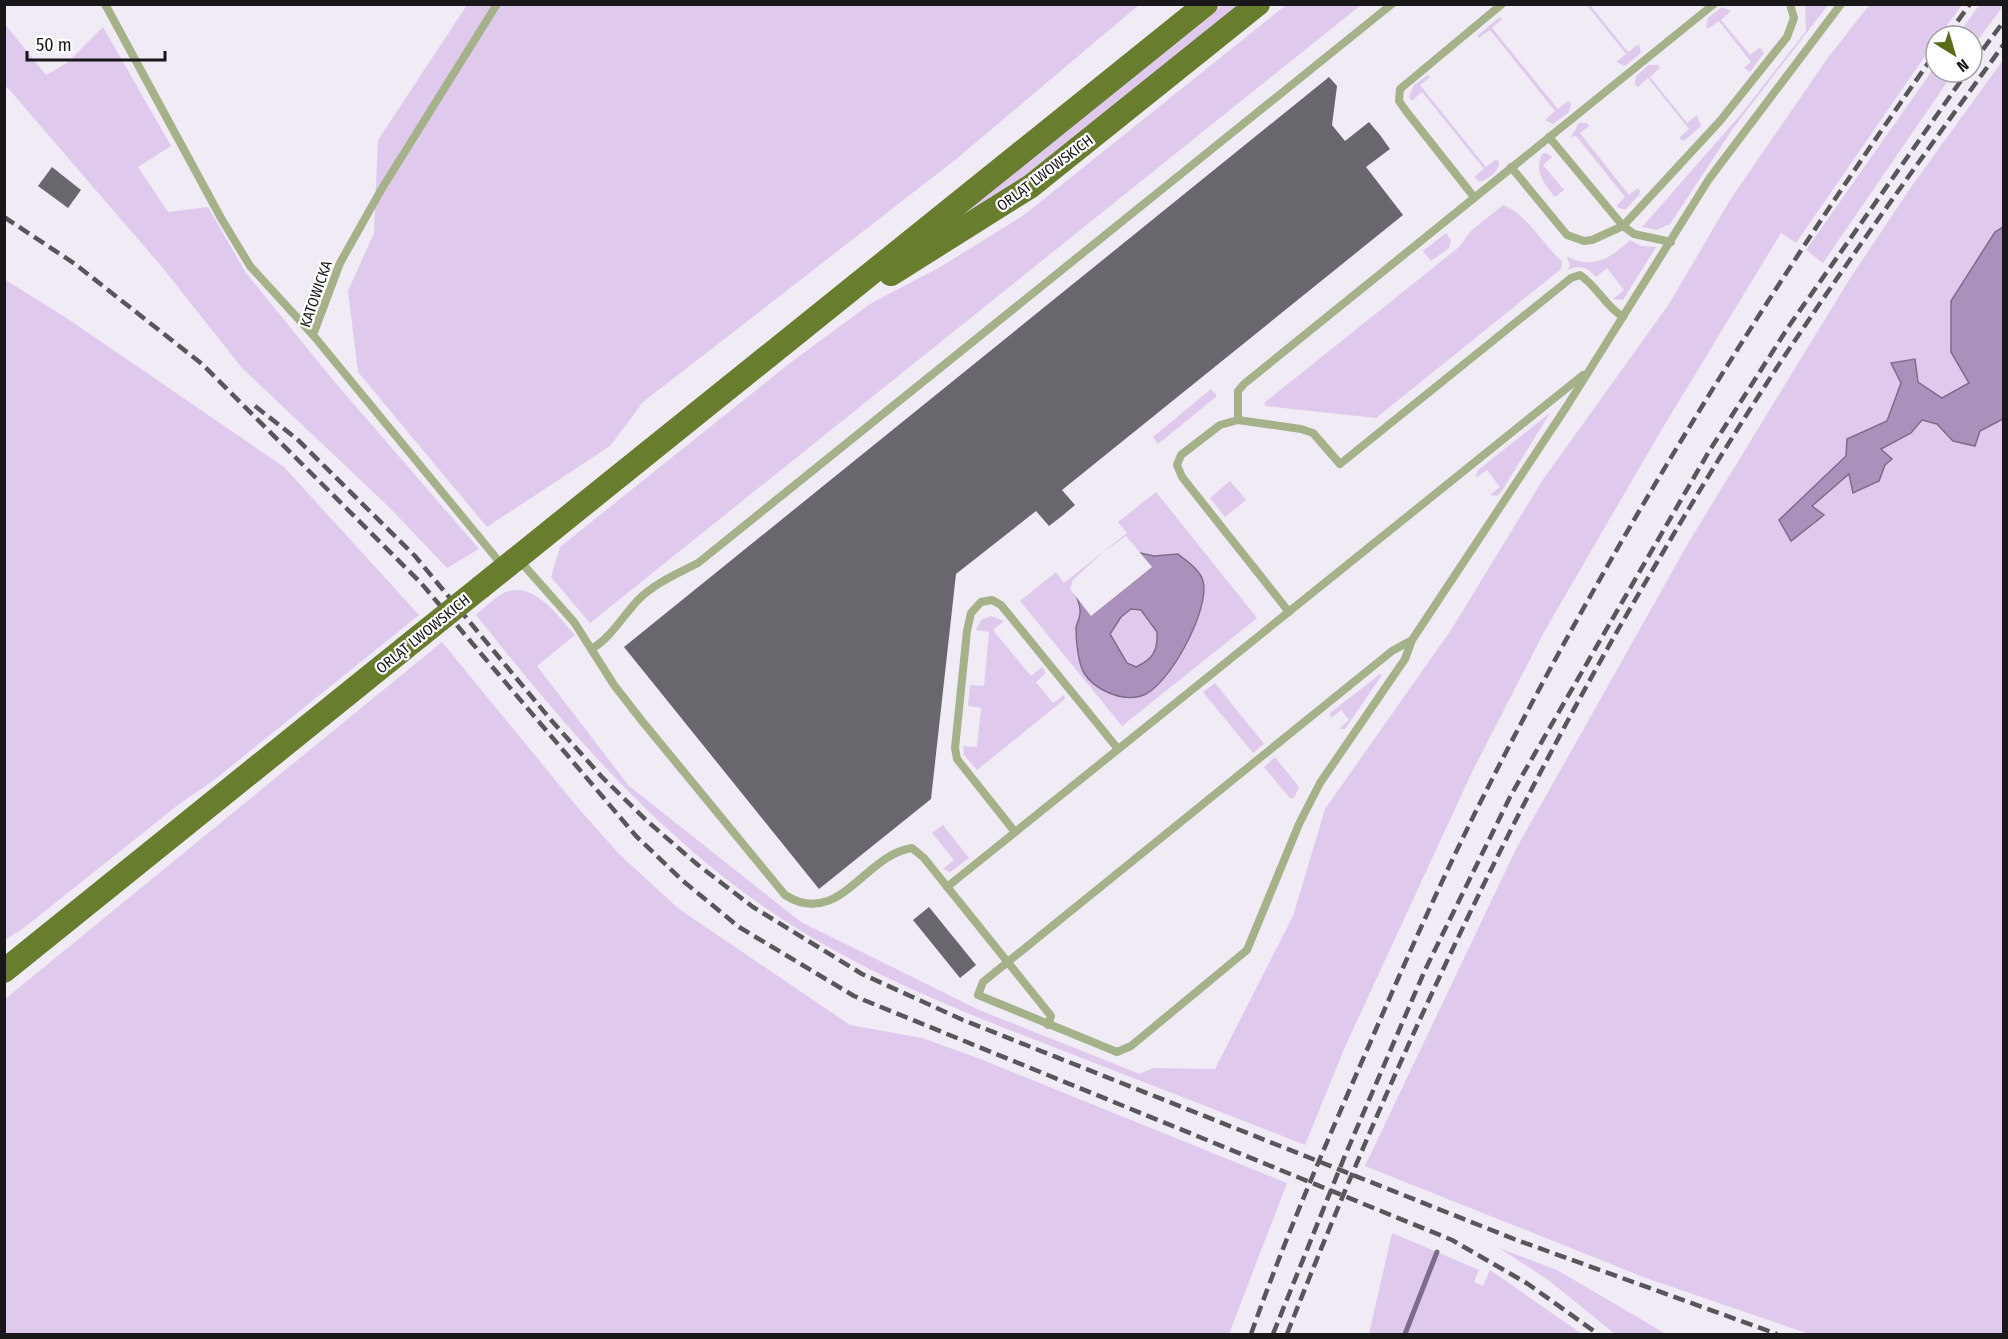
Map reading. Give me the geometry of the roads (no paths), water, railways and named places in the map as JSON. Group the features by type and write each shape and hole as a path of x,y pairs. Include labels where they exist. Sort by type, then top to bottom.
{"main road":[{"name":"ORLĄT LWOWSKICH","path":"29,951 1206,4"},
{"name":"ORLĄT LWOWSKICH","path":"817,319 1006,204 1258,4"},
{"path":"4,965 29,951"},
{"path":"4,971 29,951"}],"lane":[{"path":"105,4 250,266 313,335"},
{"name":"KATOWICKA","path":"497,4 381,190 340,263 313,335 511,563 574,622 615,685 642,721 785,895 798,904 821,904 842,893 896,850 912,848 947,887"},
{"path":"593,648 603,642 640,598 660,582 698,563 1392,4"},
{"path":"1474,197 1399,101 1400,89 1502,4"},
{"path":"1238,420 1238,391 1244,384 1714,4"},
{"path":"1511,167 1567,235 1584,241 1592,240 1623,226 1734,105 1787,37 1794,18 1790,4"},
{"path":"1412,640 1392,651 983,982 978,995 1117,1052 1131,1046 1247,950 1299,824 1320,783 1405,659 1412,640 1428,619 1736,141 1841,4"},
{"path":"1549,137 1623,226 1634,234 1671,242"},
{"path":"1289,612 1182,477 1177,465 1181,455 1220,425 1238,420 1301,429 1313,433 1340,464 1571,278 1580,275 1587,279 1612,310 1623,317"},
{"path":"1048,1025 1051,1016 947,887 1589,370"},
{"path":"1015,832 957,759 955,748 967,631 971,613 981,602 992,600 1001,605 1118,749"}],"waterway":[{"path":"1405,1334 1437,1252"}],"railway":[{"path":"1956,24 1970,4"},
{"path":"1984,48 2004,21"},
{"path":"1287,1334 1323,1243 1440,975 1526,800 1619,628 1708,477 1778,366 2004,44"},
{"path":"1251,1334 1308,1187 1410,952 1480,803 1531,705 1583,609 1694,419 1812,234 1924,69"},
{"path":"1273,1334 1344,1158 1425,970 1511,795 1708,453 1789,326 1959,84"},
{"path":"4,217 75,264 202,364 421,583 636,836 683,881 739,927 854,996 1452,1240 1528,1284 1598,1334"},
{"path":"255,406 297,439 415,556 551,720 602,777 647,821 698,865 753,907 862,974 963,1020 1514,1239 1777,1334"}]}
